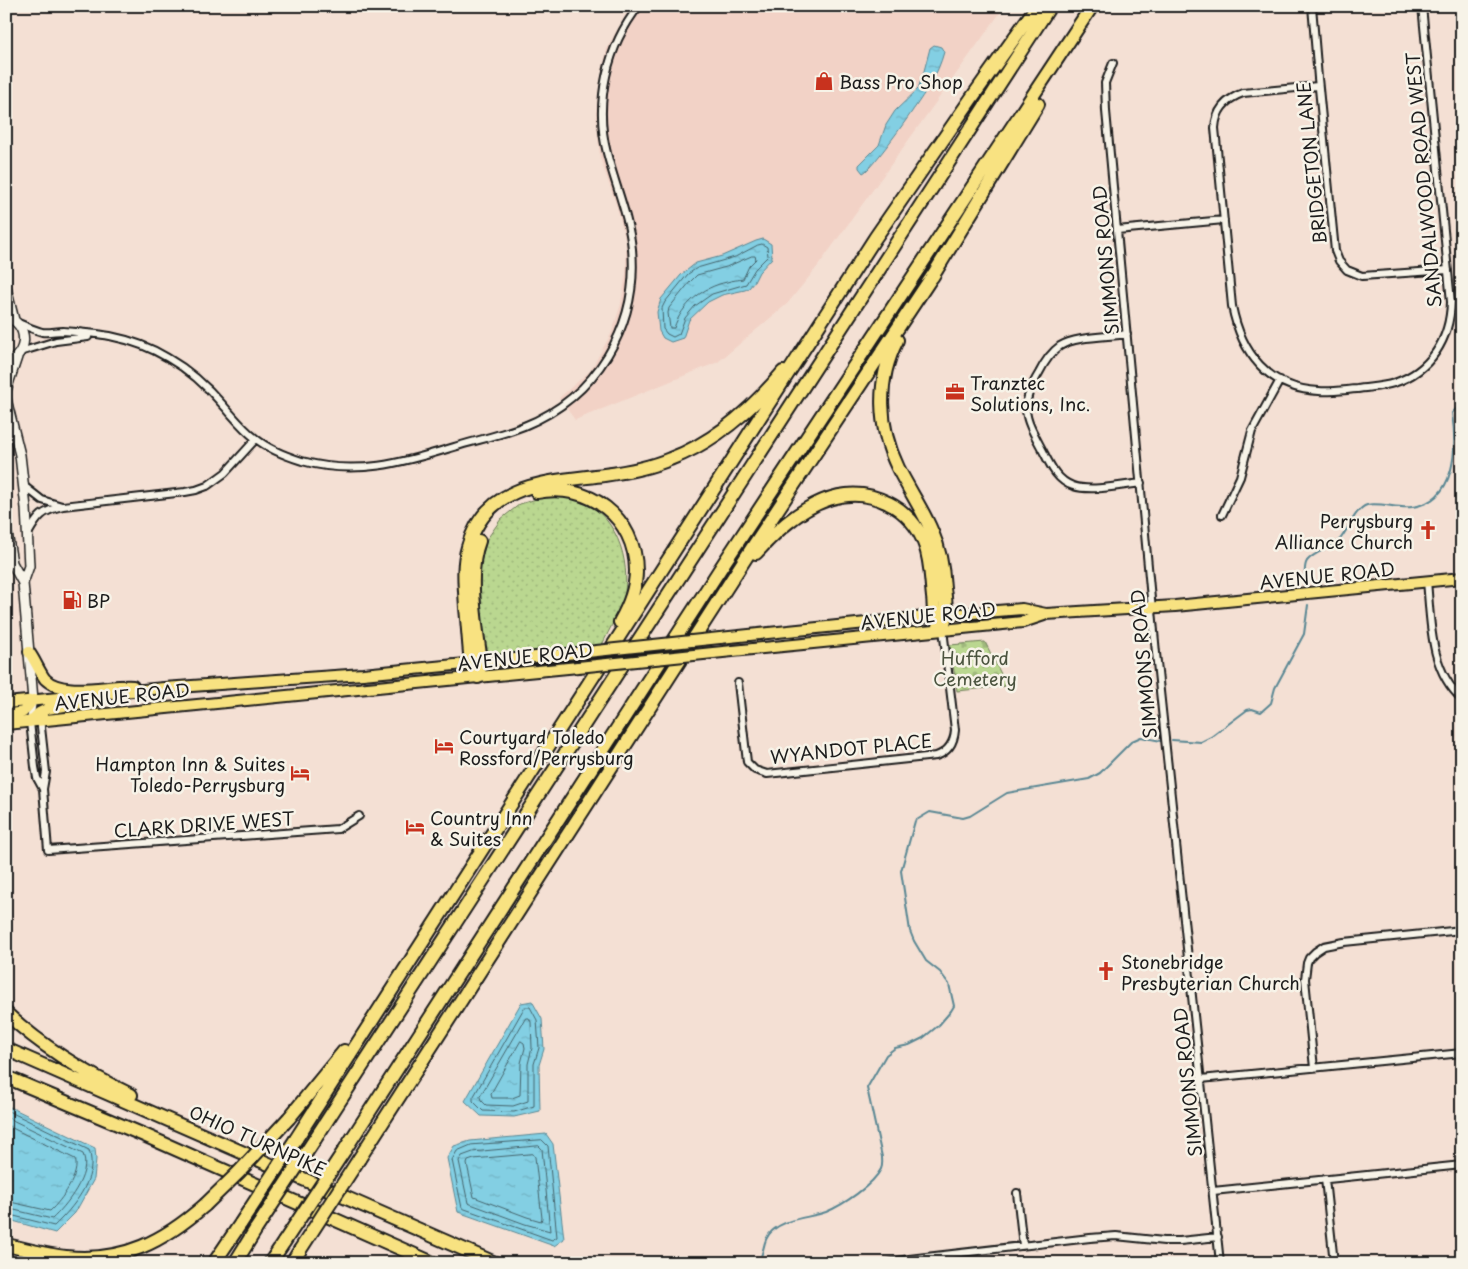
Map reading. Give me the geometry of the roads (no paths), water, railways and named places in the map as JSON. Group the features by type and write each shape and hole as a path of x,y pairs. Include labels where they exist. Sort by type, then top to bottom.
{"highway":[{"path":"214,1263 296,1139 875,238 1037,6"},
{"path":"236,1263 256,1229 1050,6"},
{"path":"941,616 942,569 938,547 929,525 891,452 886,438 882,406 884,375 894,345 937,269 1081,33 1091,9"},
{"path":"270,1263 715,577 1091,9"},
{"path":"292,1263 754,545 937,269"},
{"path":"478,677 464,577 466,556 472,536 490,509 506,496 530,485 631,471 652,466 690,450 719,432 742,414 774,382 812,338"},
{"path":"476,664 473,576 475,555 481,535 493,517 518,498 546,490 578,492 606,507 620,523 630,541 636,562 633,593 628,608 582,693"},
{"path":"733,579 770,537 786,523 811,506 831,497 842,495 873,496 900,510 921,534 929,559 943,629"},
{"path":"6,1013 48,1048 86,1072 263,1162"},
{"path":"6,1245 66,1257 88,1258 114,1255 144,1246 163,1237 205,1205 258,1153 290,1118 349,1044 362,1034"},
{"name":"OHIO TURNPIKE","path":"6,1049 495,1263"},
{"path":"6,1077 433,1263"},
{"path":"6,1084 179,1151"},
{"path":"6,1249 54,1263"}],"main road":[{"name":"AVENUE ROAD","path":"6,703 164,688 354,675 476,664 1022,609 1046,614 1153,608 1462,578"},
{"name":"AVENUE ROAD","path":"6,724 30,722 40,717 478,677 1023,622 1046,614"},
{"path":"29,652 46,679 57,687 72,689 119,685 164,688"},
{"path":"40,717 47,709 164,688"},
{"path":"6,715 23,712 33,700"}],"street":[{"path":"13,320 45,332 63,331 109,336 143,345 170,358 197,377 256,439 280,453 309,462 349,468 376,468 408,461 523,427 547,415 590,382 614,344 629,305 632,285 632,247 606,150 602,112 605,82 611,57 624,27 639,6"},
{"name":"BRIDGETON LANE","path":"1312,6 1318,86 1335,251 1339,261 1351,273 1368,277 1448,270"},
{"name":"SANDALWOOD ROAD WEST","path":"1318,86 1243,93 1229,100 1221,108 1217,117 1215,128 1232,306 1238,331 1242,341 1254,358 1269,373 1297,388 1318,391 1361,388 1392,383 1403,380 1421,368 1436,353 1446,334 1450,318 1451,302 1422,6"},
{"name":"SIMMONS ROAD","path":"1113,63 1105,83 1106,111 1142,483 1156,653 1220,1263"},
{"path":"1117,230 1224,220"},
{"path":"6,288 13,320 23,333 24,340 6,390"},
{"path":"1127,334 1074,340 1058,347 1047,359 1032,385 1026,399 1025,410 1030,427 1049,463 1057,476 1066,483 1083,488 1142,483"},
{"path":"6,364 18,355 56,341 109,336"},
{"path":"1222,515 1240,477 1252,431 1280,380"},
{"path":"6,400 20,455 24,486 29,566 23,583"},
{"path":"28,535 36,520 48,509 186,492 207,486 225,473 256,439"},
{"path":"24,486 42,500 63,506"},
{"path":"6,526 12,563 23,583 33,700 30,722 35,767 42,789"},
{"path":"1427,581 1433,639 1438,664 1448,683 1462,699"},
{"name":"WYANDOT PLACE","path":"738,683 747,762 760,772 767,774 936,756 946,751 949,747 955,730 943,629"},
{"path":"33,700 40,717 46,772 42,789"},
{"name":"CLARK DRIVE WEST","path":"42,789 48,850 338,829 359,816"},
{"path":"1314,1068 1305,980 1307,963 1314,952 1324,946 1344,942 1462,930"},
{"path":"1201,1079 1462,1053"},
{"path":"1213,1191 1462,1165"},
{"path":"1325,1179 1334,1263"},
{"path":"1017,1193 1023,1246"},
{"path":"889,1263 909,1259 1116,1236 1164,1241 1218,1237"}],"water":[{"path":"934,45 941,47 944,52 934,77 897,132 876,160 863,173 859,165 879,145 886,125 895,111 918,89 930,48"},
{"path":"763,239 771,244 772,258 759,272 749,288 722,295 708,302 689,320 683,338 671,342 663,338 659,331 657,312 661,299 681,275 696,263 722,256"},
{"path":"532,1001 542,1019 544,1049 539,1065 540,1111 514,1117 481,1116 465,1101 521,1003"},
{"path":"6,1105 95,1148 94,1179 75,1213 55,1233 6,1219"},
{"path":"546,1134 553,1144 564,1239 554,1246 458,1212 447,1158 454,1146 470,1141"}],"waterway":[{"path":"1306,584 1305,570 1307,561 1315,554 1338,541 1363,507 1372,504 1412,507 1427,503 1438,495 1446,484 1451,471 1454,441 1452,413 1462,403"},
{"path":"1172,740 1201,742 1211,737 1247,710 1252,709 1261,712 1271,703 1275,688 1304,634 1308,605"},
{"path":"758,1263 765,1242 772,1231 784,1223 833,1209 857,1194 877,1175 882,1168 882,1157 867,1088 886,1055 895,1048 909,1045 923,1038 939,1025 954,1006 949,984 940,972 926,961 910,931 901,871 915,821 930,812 963,818 970,816 1007,793 1089,779 1100,773 1132,741 1141,737 1161,741"}],"place":[{"name":"Bass Pro Shop","path":"824,81"},
{"name":"Tranztec Solutions, Inc.","path":"955,392"},
{"name":"Perrysburg Alliance Church","path":"1428,530"},
{"name":"BP","path":"72,600"},
{"name":"Courtyard Toledo Rossford/Perrysburg","path":"444,746"},
{"name":"Hampton Inn & Suites Toledo-Perrysburg","path":"300,773"},
{"name":"Country Inn & Suites","path":"415,827"},
{"name":"Stonebridge Presbyterian Church","path":"1106,971"}],"park label":[{"name":"Hufford Cemetery","path":"975,668"}]}
